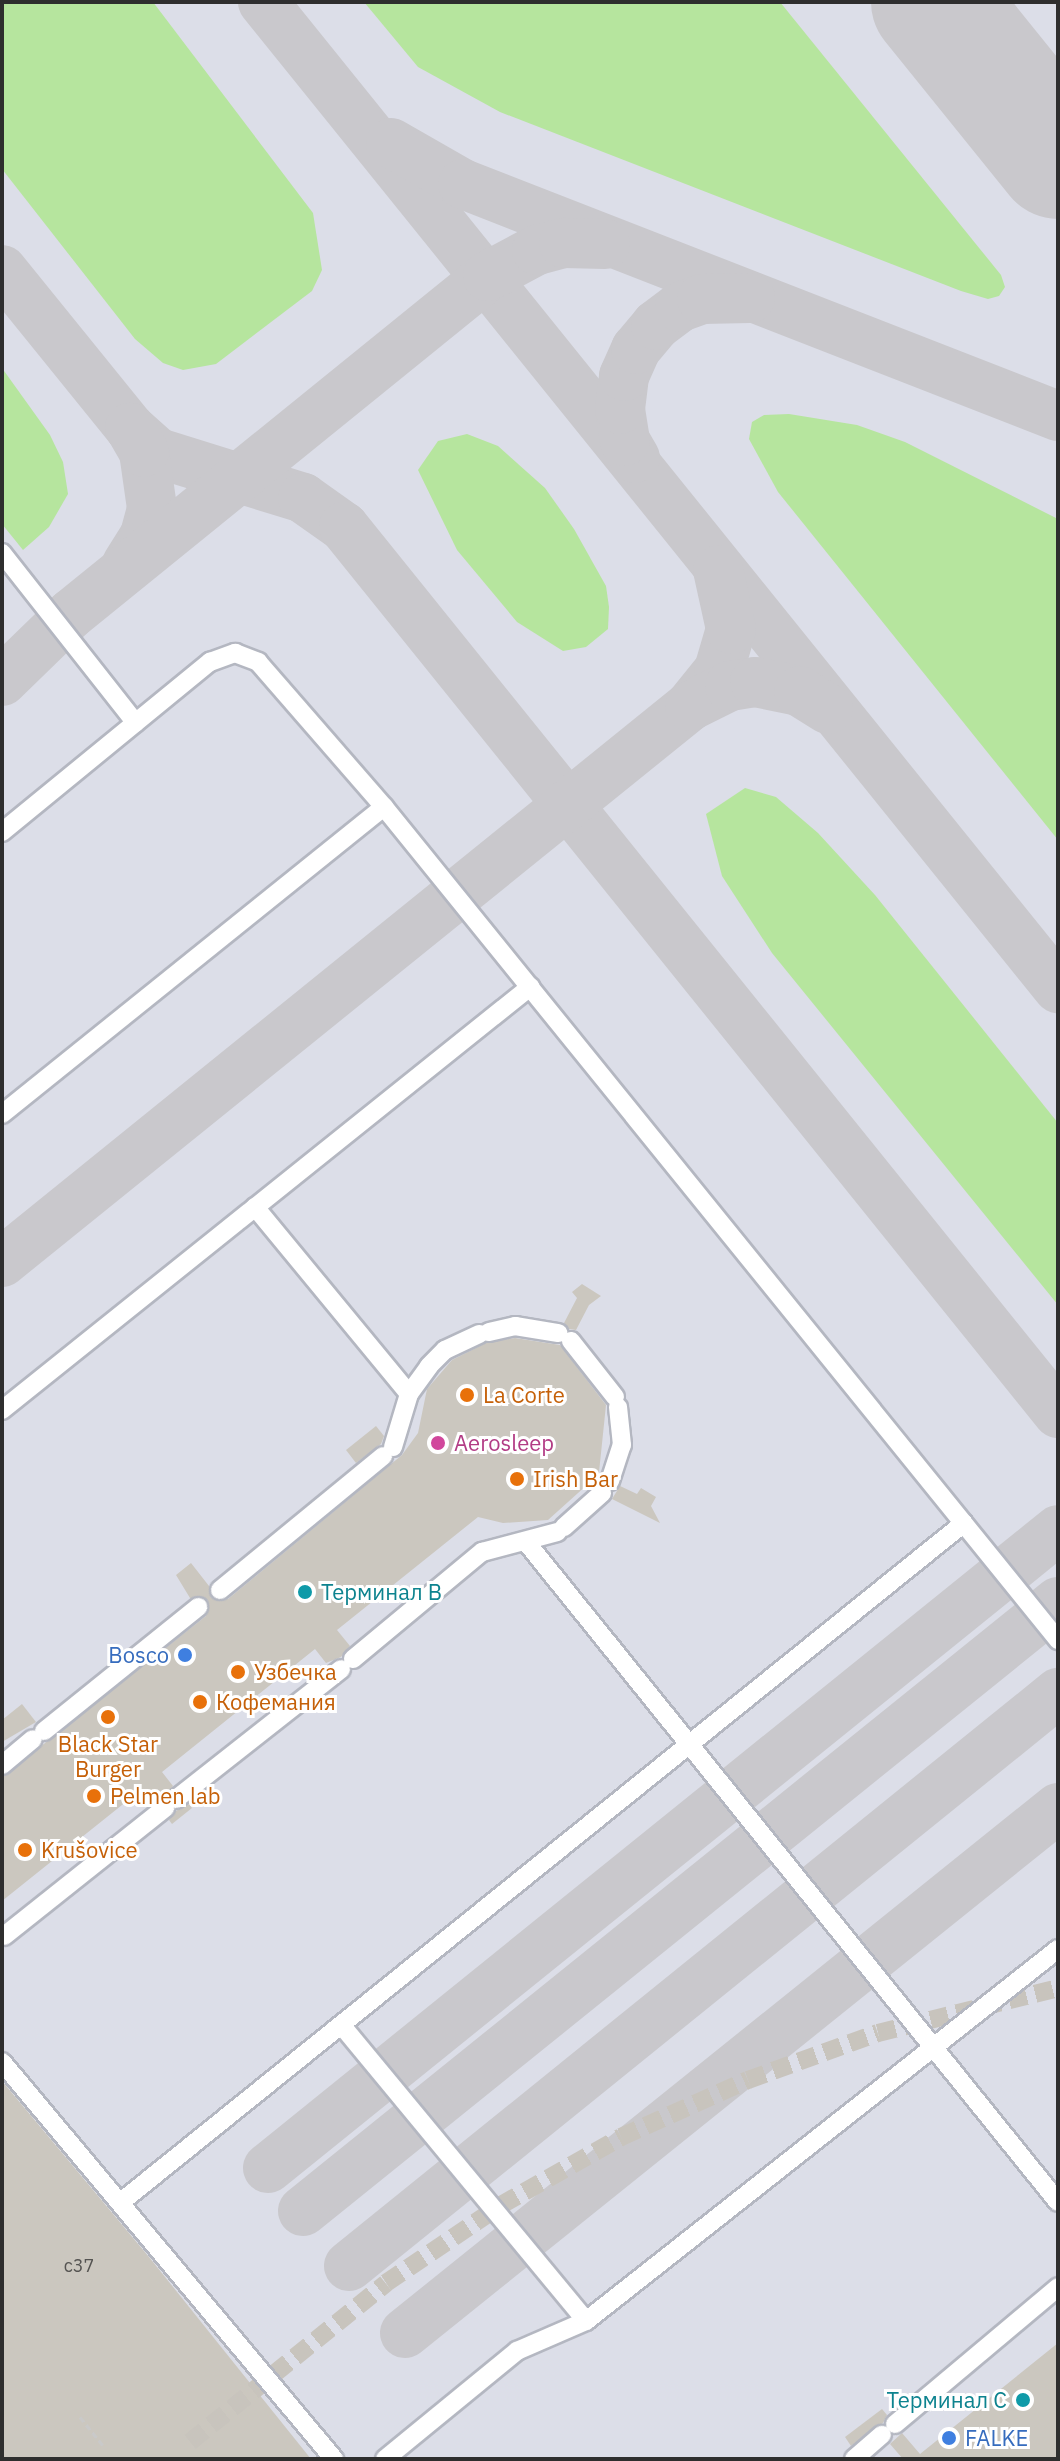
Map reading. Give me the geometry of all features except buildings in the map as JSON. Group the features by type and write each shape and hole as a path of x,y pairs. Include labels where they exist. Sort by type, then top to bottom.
{"lane":[{"path":"2,553 136,723"},
{"path":"2,832 210,662 228,653 242,654 258,662 384,807 1058,1640"},
{"path":"2,1114 384,807"},
{"path":"2,1410 530,987"},
{"path":"255,1207 409,1394"},
{"path":"4,1936 347,1664 482,1552 499,1544 527,1543 560,1529 606,1487 622,1445 616,1402 564,1337 515,1326 484,1333 445,1350 409,1394 388,1452 220,1590"},
{"path":"121,2202 343,2027 964,1523"},
{"path":"527,1543 1058,2202"},
{"path":"2,1765 198,1607"},
{"path":"385,2459 517,2351 586,2321 930,2046 1058,1949"},
{"path":"343,2027 586,2321"},
{"path":"2,2062 334,2459"},
{"path":"854,2459 1058,2287"}],"path":[{"path":"80,2417 103,2445"}],"shaded area":[{"path":"2,2 1058,2 1058,2459 2,2459"}],"green space":[{"path":"2,2 153,2 313,213 322,270 312,291 216,364 183,370 163,363 135,339 2,169"},
{"path":"364,2 780,2 1001,275 1005,287 999,296 988,299 961,291 500,112 418,67"},
{"path":"2,368 50,435 63,462 68,494 49,527 23,550 2,524"},
{"path":"789,414 857,425 905,442 1058,519 1058,840 778,492 749,439 752,422 764,415"},
{"path":"467,434 498,446 545,488 574,529 606,586 608,629 586,647 563,651 517,622 457,550 418,470 438,441"},
{"path":"745,788 776,797 818,833 875,895 1058,1123 1058,1305 772,953 722,876 706,814"}],"taxiway":[{"path":"263,2 1058,988"},
{"path":"391,143 463,184 1058,416"},
{"path":"2,681 71,614 488,276 537,250 564,243 605,244"},
{"path":"2,270 130,428 158,453 303,498 344,527 1058,1413"},
{"path":"635,458 625,441 620,409 624,376 636,349 656,325 680,307 702,299 750,298"},
{"path":"127,564 145,535 152,508 144,452 130,428"},
{"path":"690,706 719,670 731,629 718,570"},
{"path":"2,1262 690,706 730,686 755,682 799,691 828,709"},
{"path":"268,2168 1058,1530"},
{"path":"303,2211 1058,1602"},
{"path":"349,2266 1058,1693"},
{"path":"405,2333 1058,1808"}],"runway":[{"path":"933,2 1058,157"}],"tunnel":[{"path":"190,2442 386,2283 501,2205 621,2137 748,2080 878,2033 1058,1988"}],"place":[{"name":"La Corte","path":"467,1395"},
{"name":"Aerosleep","path":"438,1443"},
{"name":"Irish Bar","path":"517,1479"},
{"name":"Терминал B","path":"305,1592"},
{"name":"Bosco","path":"185,1655"},
{"name":"Узбечка","path":"238,1672"},
{"name":"Кофемания","path":"200,1702"},
{"name":"Black Star Burger","path":"108,1717"},
{"name":"Pelmen lab","path":"94,1796"},
{"name":"Krušovice","path":"25,1850"},
{"name":"Терминал C","path":"1023,2400"},
{"name":"FALKE","path":"949,2438"}]}
